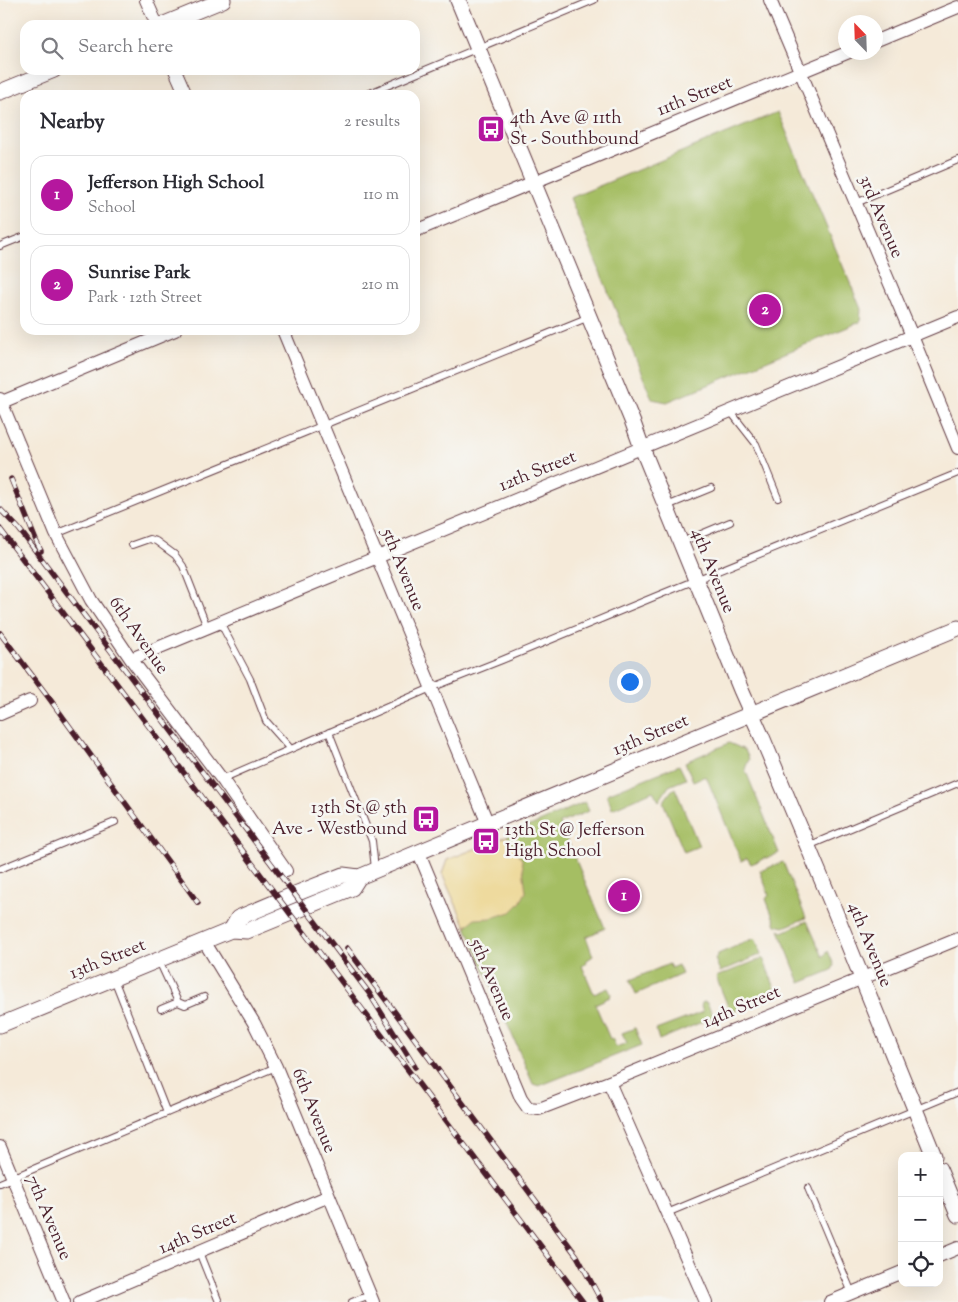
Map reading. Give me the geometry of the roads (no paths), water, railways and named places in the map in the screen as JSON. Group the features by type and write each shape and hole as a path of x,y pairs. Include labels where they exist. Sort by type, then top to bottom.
{"street":[{"path":"146,0 155,20"},
{"path":"174,20 222,0"},
{"name":"4th Avenue","path":"458,0 680,542 808,846 932,1152"},
{"name":"3rd Avenue","path":"770,0 958,448"},
{"path":"883,39 958,7"},
{"name":"11th Street","path":"420,229 838,57"},
{"path":"0,92 42,75"},
{"path":"177,75 184,90"},
{"name":"12th Street","path":"131,659 958,317"},
{"path":"1,400 163,335"},
{"name":"5th Avenue","path":"285,335 488,824"},
{"name":"6th Avenue","path":"1,400 56,534 91,600 131,659 222,779 286,871"},
{"name":"13th Street","path":"0,1025 231,930 238,918 295,894 343,875 359,878 958,628"},
{"path":"0,714 30,701"},
{"name":"5th Avenue","path":"419,852 521,1098 528,1108 540,1109"},
{"name":"14th Street","path":"540,1109 958,939"},
{"name":"6th Avenue","path":"204,941 254,1023 276,1067 372,1298"},
{"path":"609,1082 706,1302"},
{"name":"7th Avenue","path":"0,1147 64,1302"},
{"path":"943,1178 958,1214"},
{"name":"14th Street","path":"80,1302 329,1196"},
{"path":"943,1254 958,1248"},
{"path":"830,1302 898,1274"}],"lane":[{"path":"420,72 577,3 594,0"},
{"path":"377,90 413,75"},
{"path":"856,203 958,160"},
{"path":"0,246 20,238"},
{"path":"56,534 589,317"},
{"path":"730,412 756,444 778,498"},
{"path":"222,779 432,688 958,473"},
{"path":"666,506 711,488"},
{"path":"680,542 730,522"},
{"path":"132,545 149,539 156,541 175,555 182,566 207,627"},
{"path":"220,622 250,679 266,721 290,748"},
{"path":"329,732 372,841 375,871"},
{"path":"808,846 958,783"},
{"path":"0,869 116,822"},
{"path":"158,960 178,1002 185,1005 204,998"},
{"path":"114,978 167,1113"},
{"path":"161,1009 178,1002"},
{"path":"0,1183 276,1067"},
{"path":"667,1214 958,1092"},
{"path":"808,1188 852,1293"},
{"path":"199,1252 219,1302"},
{"path":"352,1302 372,1298"}],"railway":[{"path":"11,479 41,551"},
{"path":"0,509 19,529 369,993 415,1067"},
{"path":"0,529 583,1302"},
{"path":"0,633 198,903"},
{"path":"347,948 577,1256 602,1302"}],"place":[{"name":"4th Ave @ 11th St - Southbound","path":"491,129"},
{"name":"Sunrise Park","path":"765,310"},
{"name":"13th St @ 5th Ave - Westbound","path":"426,819"},
{"name":"13th St @ Jefferson High School","path":"486,841"},
{"name":"Jefferson High School","path":"624,896"}]}
